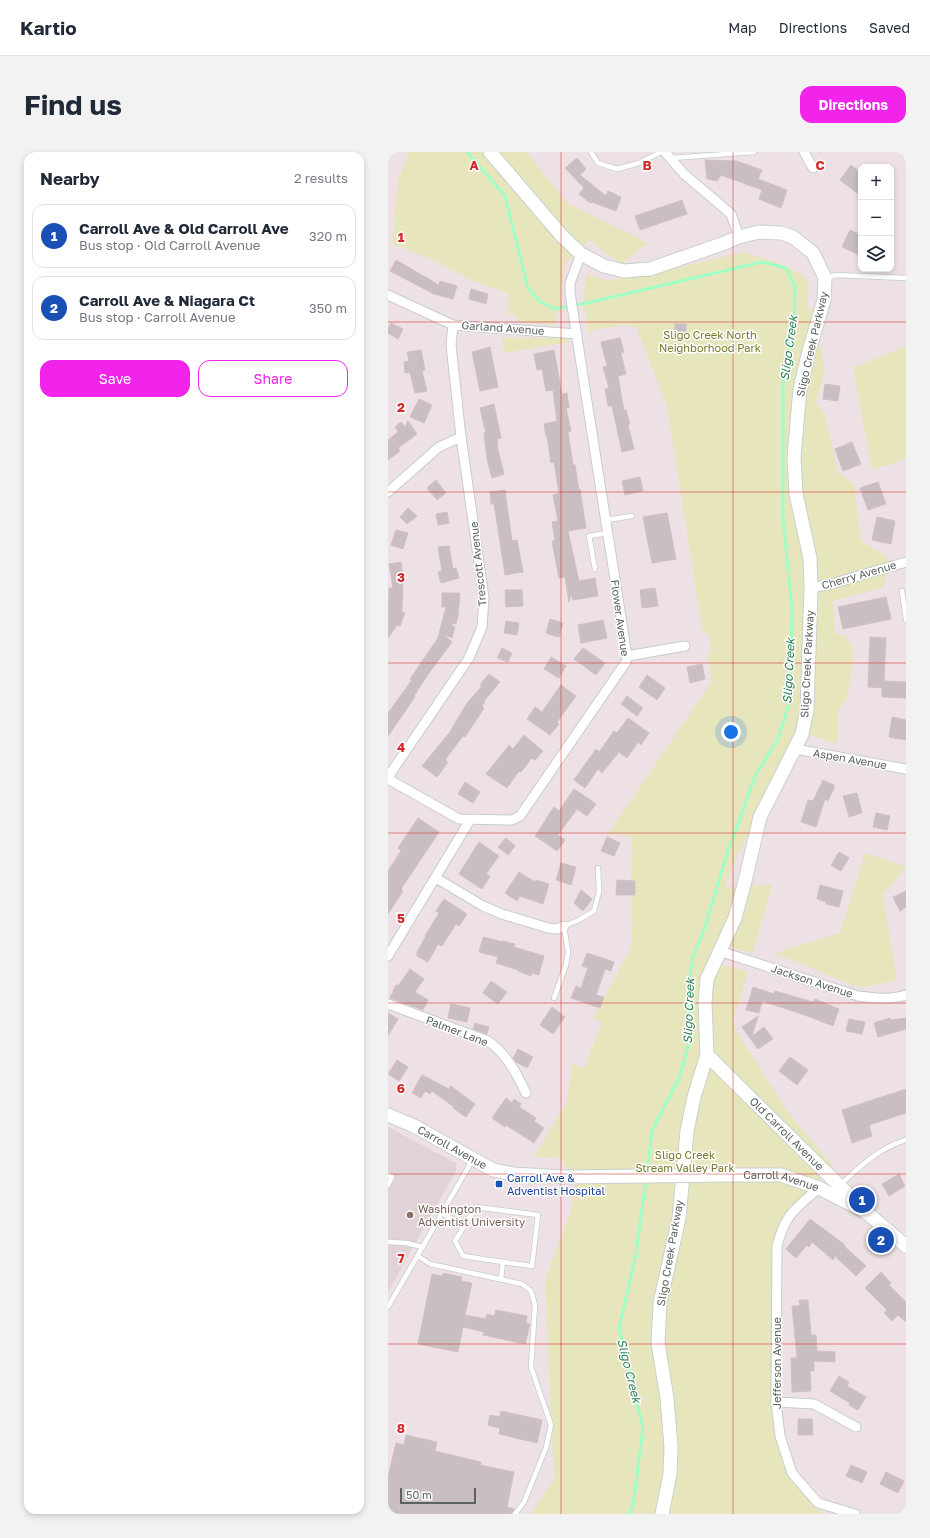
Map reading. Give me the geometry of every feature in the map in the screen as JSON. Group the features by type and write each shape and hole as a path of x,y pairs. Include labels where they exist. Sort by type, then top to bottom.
{"street":[{"name":"Sligo Creek Parkway","path":"490,152 562,236 581,254 604,266 624,271 650,268 739,237 759,232 781,233 793,237 813,253 825,278 824,300 809,351 800,389 794,457 796,494 810,558 811,588 807,710 802,734 760,817 735,918 707,978 705,1002 707,1055 694,1097 687,1130 678,1218 660,1303 658,1343 671,1447 670,1474 662,1514"},
{"path":"804,152 813,168"},
{"path":"668,155 684,174 731,214 739,237"},
{"name":"Flower Avenue","path":"470,820 512,820 520,816 626,662 627,656 570,293 570,284 581,254"},
{"name":"Garland Avenue","path":"388,295 453,324 577,334"},
{"name":"Trescott Avenue","path":"388,778 469,658 482,627 484,598 461,437 451,346 453,324"},
{"path":"388,492 439,447 461,437"},
{"name":"Cherry Avenue","path":"811,588 831,584 906,562"},
{"path":"627,656 685,646"},
{"name":"Aspen Avenue","path":"795,749 906,769"},
{"path":"388,778 459,819 470,820 388,956"},
{"path":"436,878 483,906 502,914 548,928 557,929 564,926"},
{"name":"Jackson Avenue","path":"719,951 858,996 877,998 900,997 906,995"},
{"name":"Palmer Lane","path":"388,1004 488,1041 500,1051 520,1081 526,1093"},
{"name":"Old Carroll Avenue","path":"707,1055 866,1212"},
{"name":"Carroll Avenue","path":"388,1115 414,1126 493,1170 513,1174 564,1177 781,1175 819,1188 866,1212 906,1246"},
{"name":"Jefferson Avenue","path":"819,1188 791,1212 781,1230 777,1246 776,1402 780,1436 792,1473 818,1504 855,1514"},
{"path":"776,1402 814,1404 856,1427"}],"lane":[{"path":"591,152 598,163 617,169 639,163 661,152"},
{"path":"668,155 754,152"},
{"path":"825,278 836,275 906,278"},
{"path":"606,520 632,516"},
{"path":"595,569 589,536 608,534"},
{"path":"902,591 906,620"},
{"path":"554,998 566,965 568,952 564,926 579,920 594,911 599,892 598,868"},
{"path":"839,1186 878,1152 906,1140"},
{"path":"388,1307 473,1158"},
{"path":"388,1175 392,1177 388,1185"},
{"path":"476,1206 538,1215 532,1266 503,1262 463,1256 455,1241 476,1206"},
{"path":"442,1213 464,1226"},
{"path":"388,1242 406,1243 423,1247"},
{"path":"418,1256 430,1264 522,1284 531,1291 535,1305 532,1368 551,1425 546,1448 524,1502 515,1514"},
{"path":"501,1280 503,1262"}],"shaded area":[{"name":"Washington Adventist University","path":"388,1127 456,1163 456,1171 388,1292"}],"green space":[{"path":"407,152 527,152 567,203 648,243 621,264 589,240 565,264 561,290 562,306 560,311 557,313 556,325 518,322 517,315 509,315 508,293 473,281 435,261 392,244 398,181 408,155"},
{"name":"Sligo Creek Stream Valley Park","path":"744,252 798,272 808,282 809,292 807,311 814,307 825,371 816,403 825,415 837,471 854,485 861,541 888,557 884,587 833,601 835,634 846,636 854,651 848,696 838,712 838,744 800,733 734,862 725,888 773,884 752,954 726,945 721,964 748,972 734,1016 734,1024 737,1032 788,1112 833,1166 785,1216 777,1243 775,1431 793,1477 823,1512 822,1514 531,1514 554,1479 545,1281 572,1207 572,1191 576,1191 562,1158 534,1157 567,1101 572,1064 584,1068 602,1023 593,1019 632,945 632,836 608,834 712,681 707,654 711,653 708,633 703,633 667,407 637,328 628,325 597,329 589,335 585,311 583,310 586,273 605,281 651,274"},
{"path":"502,338 565,338 570,342 504,353"},
{"path":"906,346 906,459 872,470 853,368"},
{"path":"865,853 906,867 883,894 897,980 860,988 775,953 840,933"}],"building":[{"path":"577,158 586,169 580,175 606,196 608,191 621,197 616,211 592,202 590,203 579,194 584,188 565,168"},
{"path":"705,160 737,161 762,170 758,179 787,190 781,208 759,199 762,190 721,175 717,181 707,179"},
{"path":"851,165 858,171 858,194 840,180"},
{"path":"682,200 687,214 640,230 635,216"},
{"path":"850,230 858,234 858,255 842,247"},
{"path":"396,260 439,285 440,281 457,286 453,299 434,294 390,271"},
{"path":"471,289 488,294 486,304 469,299"},
{"path":"391,323 403,329 398,339 388,333 388,328"},
{"path":"675,324 686,324 686,337 675,337"},
{"path":"620,338 624,352 621,353 626,374 618,376 624,411 626,410 630,424 628,425 634,449 622,452 612,406 608,406 605,389 609,388 603,367 607,366 601,342"},
{"path":"490,347 498,387 480,391 472,352"},
{"path":"421,350 425,370 422,371 427,391 415,393 410,372 405,373 404,362 409,361 407,352"},
{"path":"554,350 562,394 567,393 569,408 566,408 571,431 568,432 573,465 575,465 579,490 580,489 586,528 568,531 579,581 595,578 598,596 573,600 571,593 569,602 565,577 559,578 552,541 555,541 552,522 558,521 553,495 559,493 554,462 551,463 544,424 557,421 553,390 546,391 542,369 537,370 534,354"},
{"path":"825,384 840,386 838,401 823,399"},
{"path":"419,399 432,405 424,423 410,417"},
{"path":"494,404 501,438 497,439 498,450 504,474 492,478 487,459 484,433 486,433 480,408"},
{"path":"408,421 417,434 398,448 400,451 388,460 388,440 398,432 395,427 401,422 405,427"},
{"path":"852,442 861,464 843,471 835,449"},
{"path":"640,477 643,491 625,495 622,481"},
{"path":"436,480 446,493 437,500 427,488"},
{"path":"878,482 886,504 868,510 860,488"},
{"path":"505,490 512,541 517,540 523,572 505,575 494,504 491,504 490,492"},
{"path":"408,508 417,516 407,524 400,517"},
{"path":"447,512 449,523 438,525 436,514"},
{"path":"667,513 676,559 652,563 643,517"},
{"path":"877,517 895,521 891,544 872,540"},
{"path":"396,530 408,533 403,549 391,545"},
{"path":"449,546 453,569 456,568 459,578 441,583 438,572 442,571 438,547"},
{"path":"401,562 403,578 402,612 405,613 400,626 397,625 388,638 389,588 393,588 389,564"},
{"path":"655,588 658,606 642,608 640,590"},
{"path":"505,590 522,590 523,606 506,607"},
{"path":"442,593 460,593 456,624 452,623 455,627 452,638 443,634 452,642 429,673 414,696 415,697 388,736 388,713 412,680 410,679 438,638 446,607 442,607"},
{"path":"886,597 891,619 843,629 838,607"},
{"path":"550,619 563,623 559,637 546,633"},
{"path":"603,620 607,638 581,643 578,625"},
{"path":"506,621 519,623 517,635 504,633"},
{"path":"870,637 886,638 884,681 906,682 906,698 882,697 882,688 868,687"},
{"path":"502,648 512,653 508,662 497,658"},
{"path":"583,648 605,663 596,675 574,659"},
{"path":"551,657 566,666 559,678 544,669"},
{"path":"702,664 705,679 690,683 687,667"},
{"path":"489,674 500,682 484,701 485,702 482,706 484,708 465,737 463,736 445,760 448,762 437,777 422,766 450,732 467,703 482,686 480,685"},
{"path":"647,675 665,688 657,700 639,687"},
{"path":"561,685 576,696 557,722 559,724 550,735 527,719 535,707 542,712"},
{"path":"627,696 643,708 637,716 621,704"},
{"path":"892,717 906,720 906,740 889,737"},
{"path":"628,718 649,733 641,745 638,742 627,758 619,752 602,773 598,769 585,788 574,780 596,749 599,752 614,731 617,733"},
{"path":"524,735 543,751 535,760 532,758 521,772 519,771 507,788 486,774 509,745 513,749"},
{"path":"823,780 834,785 834,788 828,801 825,799 816,827 801,822 808,800 813,801"},
{"path":"465,782 480,792 473,803 458,794"},
{"path":"574,789 596,804 587,816 577,809 558,835 565,840 557,851 535,836 554,807 559,811"},
{"path":"857,793 862,813 849,817 843,796"},
{"path":"876,813 890,816 887,830 873,827"},
{"path":"418,818 439,832 401,889 403,891 388,914 388,871 401,851 398,848"},
{"path":"607,837 620,843 614,856 601,851"},
{"path":"506,838 515,846 508,855 498,847"},
{"path":"479,842 499,856 486,874 490,876 482,889 459,874"},
{"path":"839,852 849,858 841,871 831,865"},
{"path":"561,863 576,867 571,885 556,880"},
{"path":"519,872 535,882 536,880 549,884 543,904 520,896 517,901 505,893"},
{"path":"617,880 635,881 635,895 616,895"},
{"path":"820,885 843,891 839,907 826,904 826,902 817,899"},
{"path":"581,890 592,899 583,911 574,903"},
{"path":"906,891 906,907 900,911 893,897"},
{"path":"444,899 467,914 459,926 456,924 442,946 438,944 428,962 417,956 417,952 439,913 436,911"},
{"path":"483,937 515,944 514,947 544,956 539,975 532,973 531,976 496,963 498,957 479,952"},
{"path":"587,953 614,962 611,971 605,969 596,995 604,997 600,1008 571,998 576,986 581,988 588,968 582,966"},
{"path":"410,969 424,979 415,992 428,1000 423,1010 390,998 396,985 398,986"},
{"path":"491,981 507,992 498,1004 483,993"},
{"path":"753,987 774,994 775,991 813,1002 815,999 839,1009 833,1026 762,1001 759,1013 746,1010"},
{"path":"451,1004 470,1008 467,1022 448,1018"},
{"path":"552,1007 565,1017 553,1034 540,1025"},
{"path":"388,1013 398,1019 388,1036"},
{"path":"758,1016 752,1036 764,1027 773,1039 758,1049 742,1027"},
{"path":"890,1018 891,1020 906,1018 906,1029 878,1037 874,1023"},
{"path":"849,1019 865,1022 862,1034 846,1031"},
{"path":"475,1023 489,1027 487,1034 473,1029"},
{"path":"518,1049 533,1057 527,1068 516,1062 513,1058"},
{"path":"790,1057 808,1070 797,1085 779,1071"},
{"path":"397,1060 408,1067 399,1081 388,1074"},
{"path":"422,1075 449,1089 451,1086 475,1104 466,1117 432,1091 430,1094 425,1091 421,1098 412,1093"},
{"path":"906,1089 906,1113 869,1125 872,1136 852,1143 842,1110"},
{"path":"506,1098 512,1103 514,1099 521,1104 519,1107 536,1118 534,1121 544,1128 534,1143 492,1118"},
{"path":"899,1174 905,1186 889,1196 882,1184"},
{"path":"810,1219 845,1245 844,1246 866,1266 856,1276 835,1256 833,1260 812,1242 809,1247 807,1245 796,1258 786,1249"},
{"path":"881,1272 891,1283 889,1285 906,1302 906,1322 898,1315 892,1321 884,1313 887,1310 865,1288"},
{"path":"443,1273 462,1277 461,1281 472,1283 465,1315 486,1319 487,1314 494,1316 496,1310 527,1316 526,1323 530,1324 525,1344 483,1335 484,1332 463,1327 458,1352 418,1344 432,1274 442,1276"},
{"path":"799,1300 808,1300 811,1335 816,1335 817,1351 835,1352 835,1362 814,1361 814,1371 810,1371 811,1391 792,1392 791,1358 797,1358 792,1306 800,1306"},
{"path":"839,1376 849,1382 847,1386 866,1397 858,1410 849,1405 850,1403 830,1391"},
{"path":"501,1411 542,1420 537,1443 499,1434 500,1428 488,1425 490,1415 500,1417"},
{"path":"798,1419 812,1419 813,1435 798,1435"},
{"path":"406,1435 437,1442 435,1451 481,1462 480,1465 514,1472 507,1507 514,1509 511,1514 388,1514 388,1477 396,1443 404,1445"},
{"path":"851,1465 867,1472 862,1483 846,1476"},
{"path":"886,1472 904,1481 898,1493 880,1484"}],"waterway":[{"name":"Sligo Creek","path":"467,152 505,196 528,288 539,301 555,309 587,303 762,262 786,268 795,287 794,324 783,383 783,520 792,608 790,701 778,739 755,776 725,860 705,927 693,957 688,989 690,1039 680,1076 652,1131 647,1172"},
{"name":"Sligo Creek","path":"629,1514 633,1506 643,1428 619,1328 636,1254 646,1179"}],"place":[{"name":"Carroll Ave & Adventist Hospital","path":"499,1184"},
{"name":"Carroll Ave & Old Carroll Ave","path":"862,1200"},
{"name":"Washington Adventist University","path":"410,1215"},
{"name":"Carroll Ave & Niagara Ct","path":"881,1240"}],"park label":[{"name":"Sligo Creek North Neighborhood Park","path":"710,341"}]}
